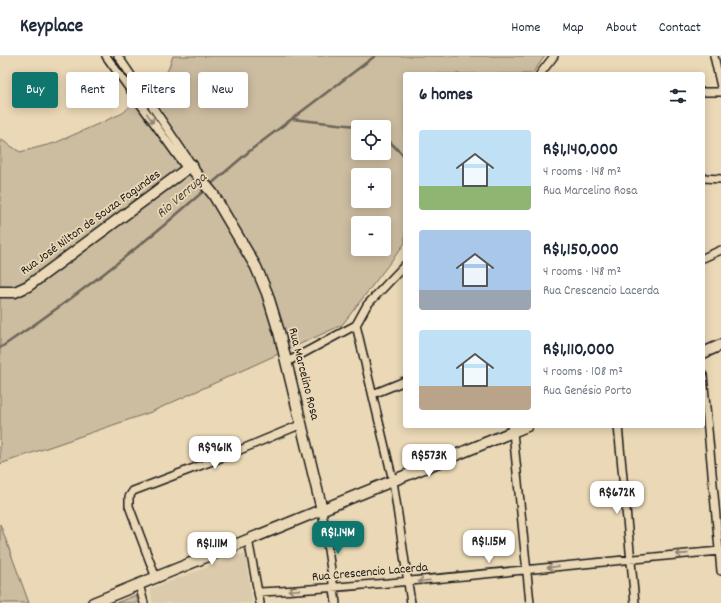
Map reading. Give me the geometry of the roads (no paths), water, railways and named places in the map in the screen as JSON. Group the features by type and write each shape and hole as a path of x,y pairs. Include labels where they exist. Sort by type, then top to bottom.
{"street":[{"name":"Rua Marcelino Rosa","path":"106,56 193,171 214,194 259,273 267,293 287,362 302,424 322,510 336,603"},
{"name":"Rua Marcelino Rosa","path":"118,56 193,171"},
{"path":"542,72 554,56"},
{"path":"714,56 721,87"},
{"path":"705,92 721,92"},
{"name":"Rua José Nilton de Souza Fagundes","path":"0,292 15,292 28,286 193,171"},
{"path":"705,178 721,179"},
{"path":"705,257 721,250"},
{"path":"287,362 356,325 367,305 403,267"},
{"path":"356,325 393,481 411,603"},
{"path":"705,352 721,345"},
{"path":"373,394 403,381"},
{"path":"705,396 721,571"},
{"path":"156,578 128,501 133,491 223,457 302,424"},
{"path":"618,428 632,558 634,603"},
{"path":"93,603 393,481 512,429 530,603"},
{"path":"248,539 260,603"},
{"name":"Rua Crescencio Lacerda","path":"259,592 408,582 632,558 720,551"},
{"path":"139,584 144,603"}],"waterway":[{"name":"Rio Verruga","path":"210,185 252,149 375,56"},
{"path":"292,119 351,125"},
{"path":"391,143 403,155"},
{"name":"Rio Verruga","path":"0,348 54,311 106,272 206,189"}]}
